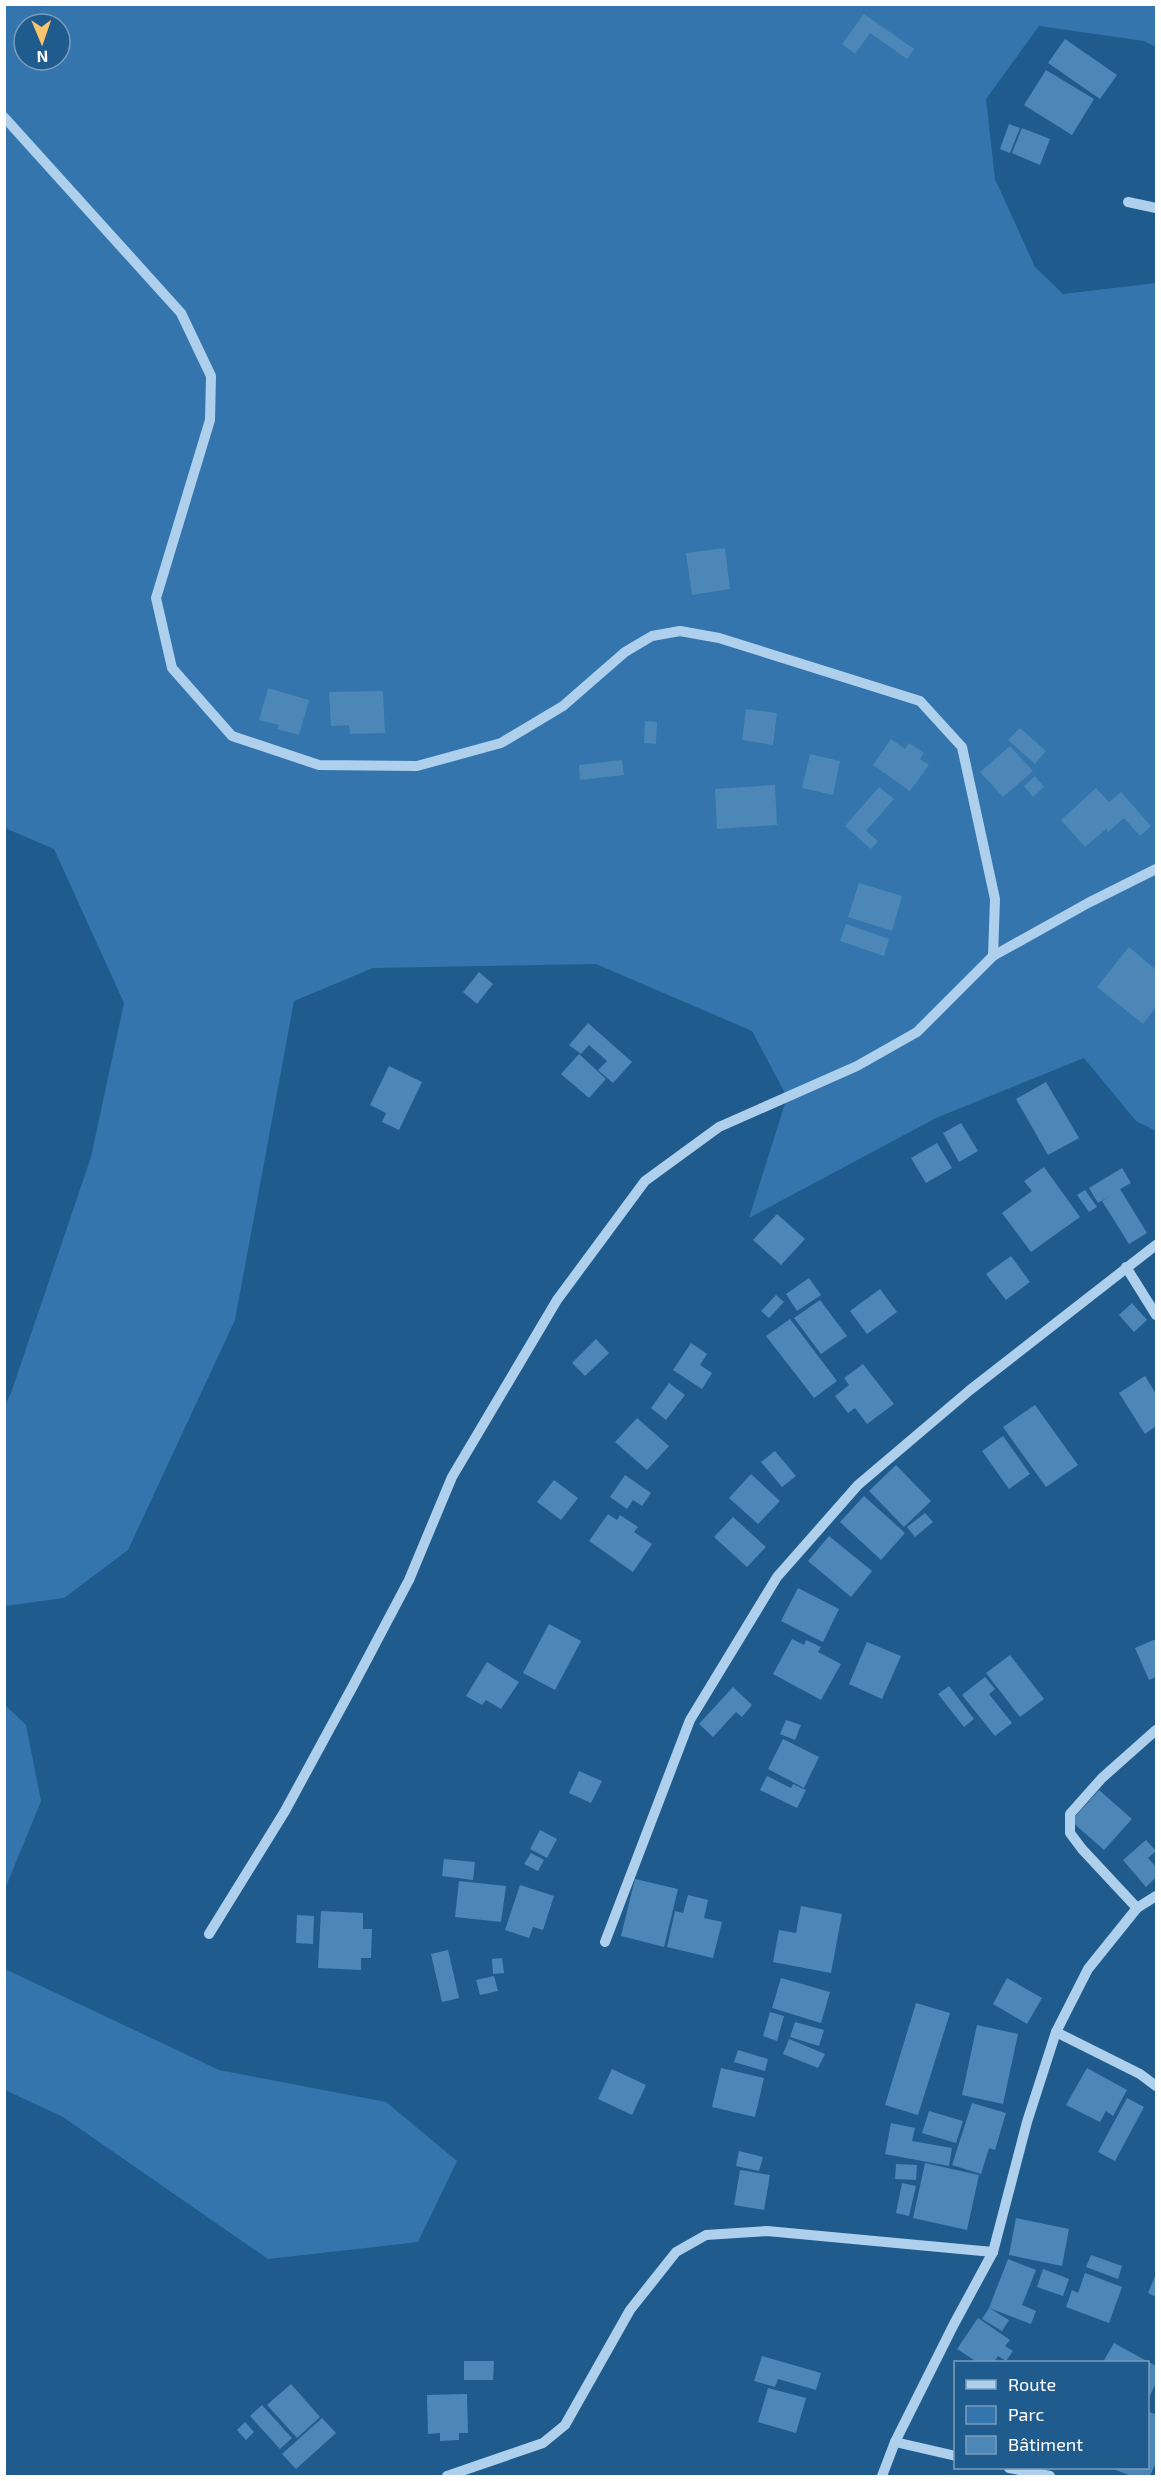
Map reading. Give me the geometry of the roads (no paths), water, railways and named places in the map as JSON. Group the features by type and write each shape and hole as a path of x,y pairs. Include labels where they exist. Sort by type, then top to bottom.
{"street":[{"path":"4,117 182,313 210,376 210,420 156,598 172,668 232,736 319,765 417,766 501,743 563,706 625,652 652,636 680,631 719,638 920,701 962,747 995,899 993,956"},
{"path":"1128,202 1156,208"},
{"path":"209,1934 285,1810 365,1663 409,1580 452,1477 557,1300 645,1181 719,1127 857,1066 917,1032 993,956 1088,903 1156,869"},
{"path":"605,1942 690,1720 777,1577 858,1485 970,1390 1156,1245"},
{"path":"1126,1267 1156,1315"},
{"path":"1137,1908 1070,1833 1070,1814 1102,1778 1156,1730"},
{"path":"882,2476 895,2442 993,2252 1027,2122 1056,2032 1088,1969 1137,1908 1156,1896"},
{"path":"1056,2032 1140,2074 1156,2086"},
{"path":"447,2476 543,2443 565,2425 630,2310 676,2252 706,2235 767,2231 993,2252"},
{"path":"895,2442 954,2456"},
{"path":"1014,2469 1050,2476"}]}
